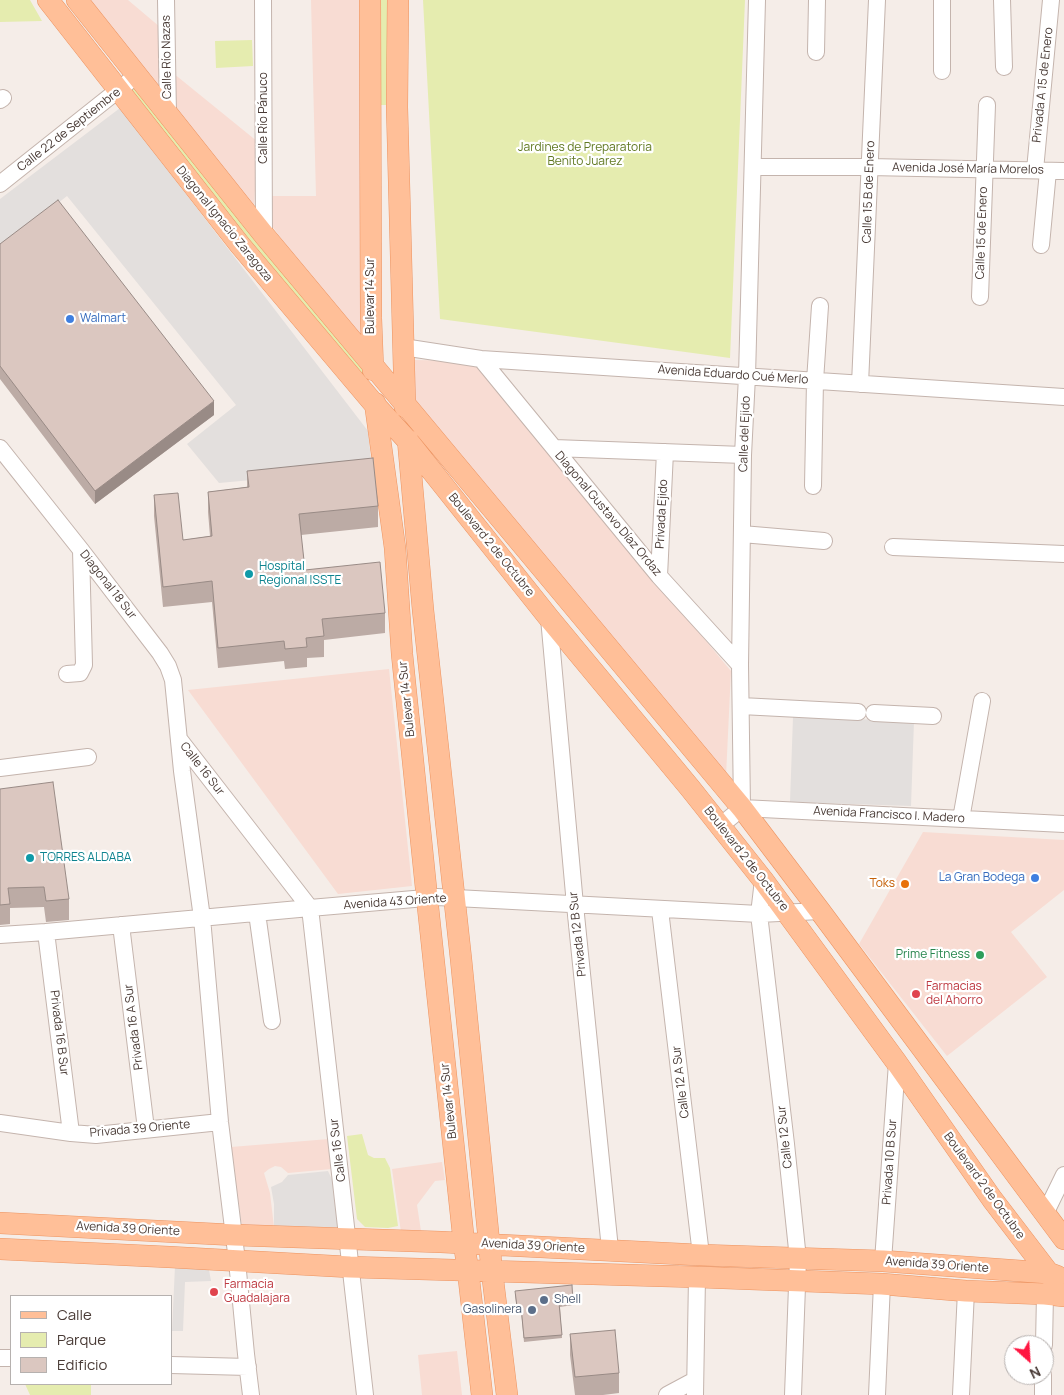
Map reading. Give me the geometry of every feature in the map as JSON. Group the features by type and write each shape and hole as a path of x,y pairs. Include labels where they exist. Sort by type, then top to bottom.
{"main road":[{"name":"Diagonal Ignacio Zaragoza","path":"48,0 240,245 375,405 408,441"},
{"name":"Diagonal Ignacio Zaragoza","path":"77,0 264,235 404,402"},
{"name":"Bulevar 14 Sur","path":"370,0 372,365 375,405 395,548 402,654 427,898 482,1395"},
{"name":"Bulevar 14 Sur","path":"398,0 397,107 404,402 489,1244 507,1395"},
{"name":"Boulevard 2 de Octubre","path":"404,402 742,808 1064,1240"},
{"name":"Boulevard 2 de Octubre","path":"408,441 763,880 897,1063 992,1200 1057,1287"},
{"name":"Avenida 39 Oriente","path":"0,1223 348,1240 464,1243 798,1259 883,1261 1057,1287"},
{"name":"Avenida 39 Oriente","path":"0,1249 350,1267 882,1284 966,1291 1057,1287"}],"street":[{"name":"Calle Río Nazas","path":"166,0 168,114"},
{"name":"Calle Río Pánuco","path":"263,0 264,235"},
{"name":"Calle del Ejido","path":"742,808 740,665 743,455 747,376 757,0"},
{"path":"816,52 817,0"},
{"name":"Calle 15 B de Enero","path":"860,384 877,0"},
{"path":"942,0 942,71"},
{"path":"1002,0 1004,67"},
{"name":"Privada A 15 de Enero","path":"1041,245 1049,171 1051,0"},
{"name":"Calle 22 de Septiembre","path":"0,184 137,75"},
{"name":"Calle 15 de Enero","path":"980,296 987,105"},
{"name":"Avenida José María Morelos","path":"752,167 1049,171"},
{"path":"813,486 815,381 820,306"},
{"name":"Avenida Eduardo Cué Merlo","path":"403,347 481,359 1064,396"},
{"name":"Diagonal Gustavo Díaz Ordaz","path":"481,359 659,576 740,665"},
{"name":"Diagonal 18 Sur","path":"0,448 160,652 173,680 179,739"},
{"path":"554,448 743,455"},
{"name":"Privada Ejido","path":"659,576 665,452"},
{"path":"742,534 824,541"},
{"path":"893,547 1064,554"},
{"path":"67,674 80,673 84,665 81,550"},
{"name":"Privada 12 B Sur","path":"550,618 575,905 610,1249"},
{"path":"961,819 982,701"},
{"path":"741,706 858,712"},
{"path":"874,712 933,716"},
{"name":"Calle 16 Sur","path":"179,739 310,908 365,1395"},
{"name":"Calle 16 Sur","path":"179,739 202,918 220,1122 238,1261 250,1395"},
{"path":"0,768 88,757"},
{"path":"720,826 742,808"},
{"name":"Avenida Francisco I. Madero","path":"742,808 1064,824"},
{"name":"Calle 12 Sur","path":"763,880 759,914 798,1259 793,1395"},
{"name":"Avenida 43 Oriente","path":"0,935 437,897 759,914 820,911"},
{"name":"Calle 12 A Sur","path":"660,910 701,1254"},
{"path":"257,913 272,1021"},
{"name":"Privada 16 A Sur","path":"121,925 146,1129"},
{"name":"Privada 16 B Sur","path":"46,932 72,1134"},
{"name":"Privada 10 B Sur","path":"883,1261 897,1063"},
{"name":"Privada 39 Oriente","path":"0,1123 72,1134 96,1134 220,1122"},
{"path":"1044,1214 1064,1175"},
{"path":"667,1395 695,1388 697,1277"},
{"path":"877,1395 882,1284"},
{"path":"1046,1335 1057,1287"},
{"path":"960,1395 966,1291"},
{"path":"172,1364 248,1368"}],"shaded area":[{"path":"85,0 128,0 160,27 159,89"},
{"path":"311,0 362,0 361,346 272,226 271,196 316,196"},
{"path":"173,73 258,142 254,207 173,106"},
{"name":"Walmart","path":"120,108 368,431 372,469 219,483 187,444 236,405 67,196 0,249 0,199"},
{"path":"415,360 472,361 731,671 726,776 411,403"},
{"path":"389,669 412,886 338,894 188,690"},
{"path":"793,717 914,721 911,806 790,802"},
{"path":"923,832 1064,840 1064,890 1011,932 1047,977 947,1056 859,944"},
{"path":"329,1139 332,1169 288,1173 281,1167 275,1166 269,1169 264,1173 270,1193 274,1227 242,1228 231,1147"},
{"path":"442,1162 445,1180 435,1181 417,1205 421,1231 401,1232 392,1169"},
{"path":"328,1171 335,1186 340,1230 274,1227 274,1204 271,1187 282,1182 288,1175"},
{"path":"175,1266 209,1270 211,1281 185,1282 183,1331 172,1331"},
{"path":"457,1351 462,1395 422,1395 418,1355"}],"green space":[{"path":"0,0 30,0 42,21 0,22"},
{"path":"375,0 393,0 395,105 373,105"},
{"name":"Jardines de Preparatoria Benito Juarez","path":"423,0 745,0 730,358 440,319"},
{"path":"252,40 253,66 216,68 215,41"},
{"path":"138,80 366,367 360,379 124,93"},
{"path":"362,1134 368,1155 374,1158 385,1158 390,1168 398,1226 388,1228 365,1227 357,1219 347,1136"},
{"path":"25,1385 91,1385 91,1395 30,1395"}],"building":[{"name":"Walmart","path":"58,200 214,401 95,491 0,366 0,244"},
{"name":"Hospital Regional ISSTE","path":"373,458 378,506 299,514 305,570 380,562 385,613 322,619 324,636 306,638 307,647 285,649 284,641 218,648 212,581 163,587 154,495 178,493 183,540 212,536 208,492 249,487 247,471"},
{"name":"TORRES ALDABA","path":"53,782 69,899 46,901 44,887 8,888 10,904 0,905 0,789"},
{"path":"572,1285 573,1302 559,1303 562,1335 524,1338 521,1307 517,1307 515,1291"},
{"path":"615,1330 619,1373 575,1377 570,1334"}],"place":[{"name":"Walmart","path":"70,319"},
{"name":"Hospital Regional ISSTE","path":"249,574"},
{"name":"TORRES ALDABA","path":"30,858"},
{"name":"La Gran Bodega","path":"1035,878"},
{"name":"Toks","path":"905,884"},
{"name":"Prime Fitness","path":"980,955"},
{"name":"Farmacias del Ahorro","path":"916,994"},
{"name":"Farmacia Guadalajara","path":"214,1292"},
{"name":"Shell","path":"544,1300"},
{"name":"Gasolinera","path":"532,1310"}]}
